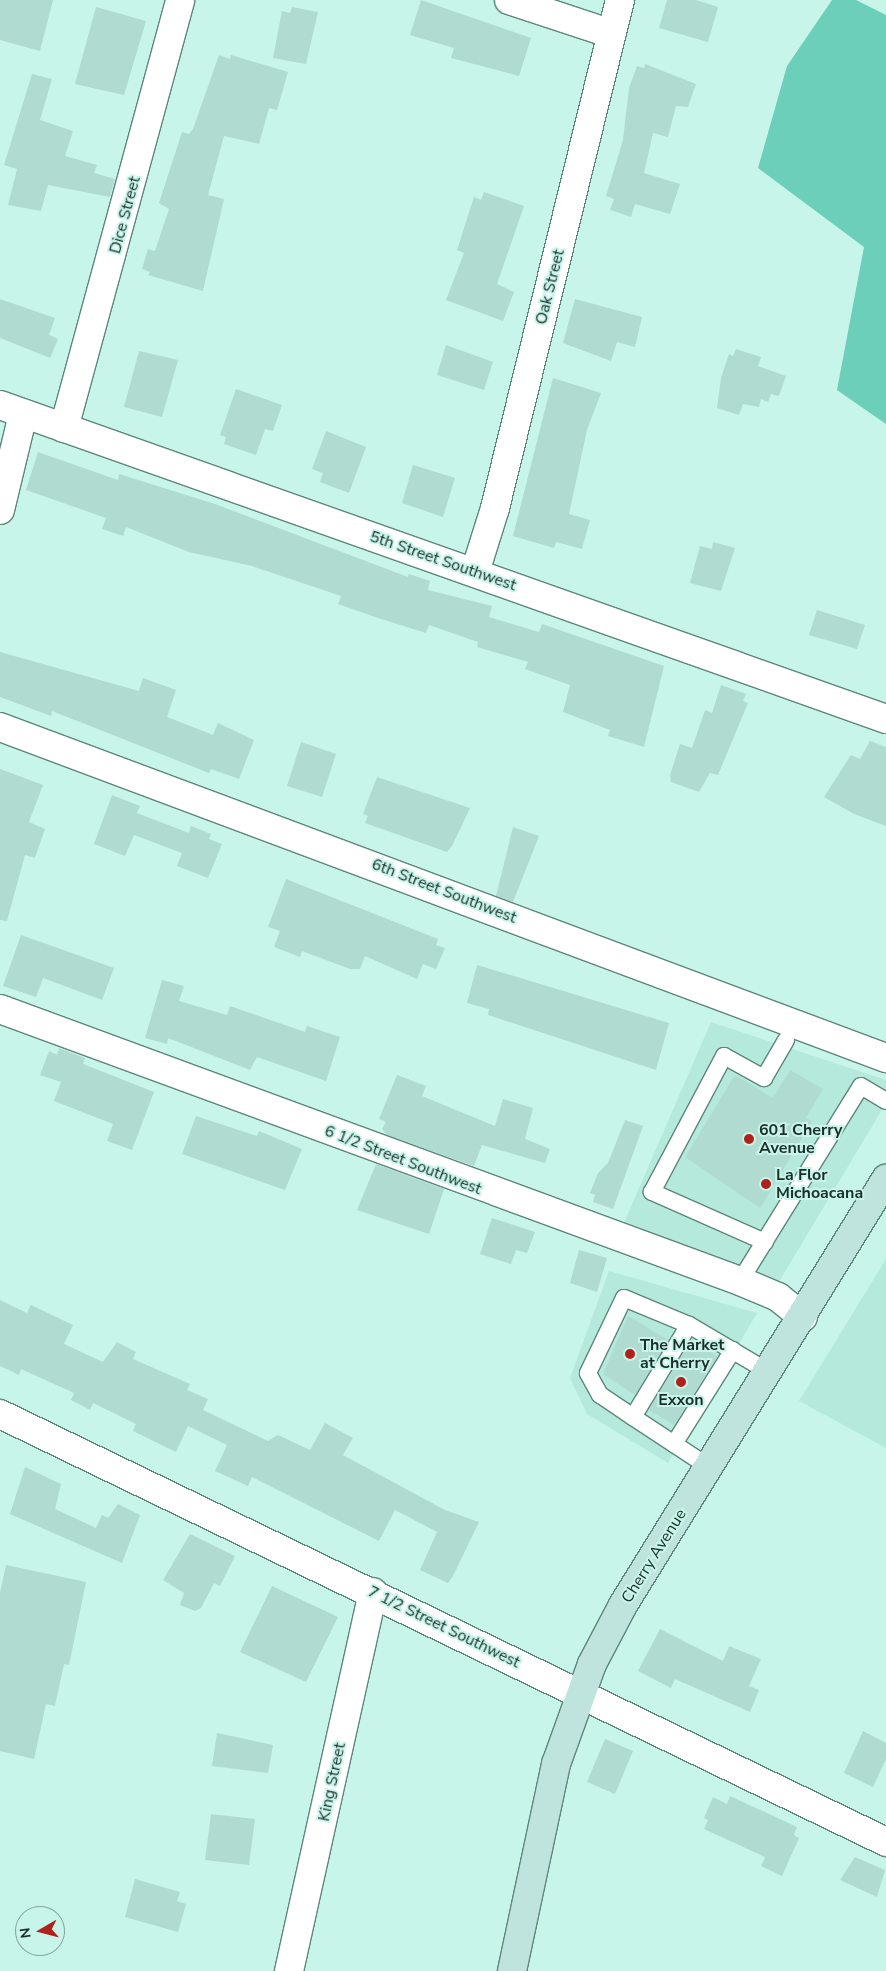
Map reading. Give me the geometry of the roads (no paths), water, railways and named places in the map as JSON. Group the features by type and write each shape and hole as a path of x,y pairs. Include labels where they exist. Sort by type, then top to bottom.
{"main road":[{"name":"Cherry Avenue","path":"512,1971 556,1764 580,1692 623,1605 803,1317 886,1179"}],"street":[{"name":"Dice Street","path":"64,428 178,0"},
{"path":"509,0 612,34"},
{"name":"Oak Street","path":"475,572 495,508 620,0"},
{"path":"0,510 12,409"},
{"name":"5th Street Southwest","path":"12,409 886,719"},
{"name":"6th Street Southwest","path":"0,728 886,1058"},
{"name":"6 1/2 Street Southwest","path":"0,1009 740,1281 778,1297 803,1317"},
{"name":"7 1/2 Street Southwest","path":"2,1423 373,1592 886,1842"},
{"name":"King Street","path":"289,1971 373,1592"}],"lane":[{"path":"765,1242 652,1192 724,1056 764,1078 786,1040"},
{"path":"740,1281 861,1086 886,1101"},
{"path":"709,1467 600,1395 588,1373 624,1298 689,1325 768,1371"},
{"path":"633,1417 689,1325"},
{"path":"674,1444 732,1350"}],"place":[{"name":"601 Cherry Avenue","path":"749,1139"},
{"name":"La Flor Michoacana","path":"766,1184"},
{"name":"The Market at Cherry","path":"630,1354"},
{"name":"Exxon","path":"681,1382"}]}
